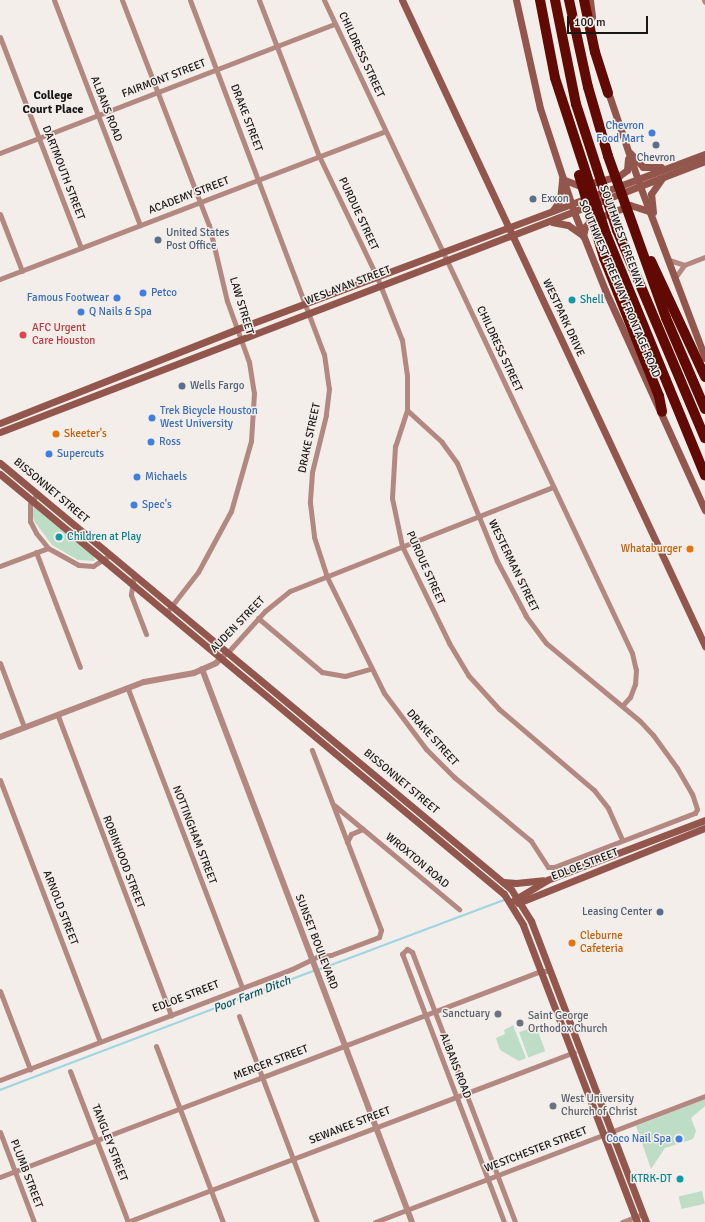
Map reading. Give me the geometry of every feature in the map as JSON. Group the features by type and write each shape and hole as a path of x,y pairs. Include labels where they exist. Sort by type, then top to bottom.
{"highway":[{"path":"540,0 555,78 579,164 602,236 617,294 659,396 662,412"},
{"path":"555,0 576,104 593,161 617,230 705,439"},
{"name":"SOUTHWEST FREEWAY","path":"569,0 588,87 608,156 639,247 705,409"},
{"path":"584,0 594,52 608,93"},
{"name":"SOUTHWEST FREEWAY","path":"602,236 705,474"},
{"path":"639,247 651,261 705,378"}],"main road":[{"name":"WESTPARK DRIVE","path":"402,0 705,646"},
{"name":"SOUTHWEST FREEWAY FRONTAGE ROAD","path":"516,0 540,108 562,179 583,237 705,510"},
{"path":"590,0 608,93 638,183 705,358"},
{"path":"553,210 560,200 562,179 580,186 619,176 629,166 627,152"},
{"path":"627,152 643,167 670,167"},
{"name":"WESLAYAN STREET","path":"0,432 446,260 549,222 638,183 670,167 705,154"},
{"name":"WESLAYAN STREET","path":"0,423 52,401 139,369 237,329 571,203 663,177 705,161"},
{"path":"654,224 651,198 663,177"},
{"path":"549,222 568,225 583,237 585,227 589,222 630,205 649,211"},
{"path":"139,369 142,377"},
{"path":"52,401 55,411"},
{"name":"BISSONNET STREET","path":"0,463 504,882 519,900 550,971 646,1222"},
{"name":"BISSONNET STREET","path":"0,474 496,886 512,903 541,971 636,1220"},
{"path":"317,737 322,730"},
{"path":"421,824 426,817"},
{"name":"EDLOE STREET","path":"519,900 547,880 705,820"},
{"name":"EDLOE STREET","path":"512,903 685,838 705,828"},
{"path":"685,838 705,832"},
{"path":"628,849 632,858"},
{"name":"EDLOE STREET","path":"504,882 516,883 547,880"}],"street":[{"name":"ALBANS ROAD","path":"54,0 140,225"},
{"name":"LAW STREET","path":"122,0 200,202 216,249 227,301 248,362 254,393 252,433 246,462 231,511 198,572 166,612"},
{"name":"DRAKE STREET","path":"190,0 324,354 328,381 326,416 314,457 310,486 312,526 326,575 370,670 396,712 426,749 454,777 531,842 546,865 551,868"},
{"name":"PURDUE STREET","path":"259,0 319,156 377,277 402,340 407,375 407,410 395,446 392,470 392,498 402,546 449,643 468,676 499,709 594,790 608,808 622,840"},
{"name":"CHILDRESS STREET","path":"324,0 634,659 635,684 630,697 622,706"},
{"name":"FAIRMONT STREET","path":"0,153 335,24"},
{"name":"DARTMOUTH STREET","path":"0,37 81,248"},
{"name":"ACADEMY STREET","path":"0,279 386,131"},
{"path":"0,214 22,271"},
{"path":"666,258 673,263 684,265 705,257"},
{"path":"674,280 684,265"},
{"name":"WESTERMAN STREET","path":"407,410 442,442 457,463 497,561 530,622 546,643 640,721 666,751 692,794 697,809"},
{"name":"AUDEN STREET","path":"0,737 128,689 202,670 228,652 258,618 290,591 326,575 479,518 553,488"},
{"path":"37,494 28,511 30,521 36,533 48,548 79,565 93,566 110,555"},
{"path":"0,566 48,548"},
{"path":"36,552 80,667"},
{"path":"134,575 131,595 146,634"},
{"path":"258,618 322,672 345,676 370,670"},
{"path":"0,663 24,727"},
{"name":"SUNSET BOULEVARD","path":"202,670 412,1222"},
{"name":"NOTTINGHAM STREET","path":"128,689 242,988"},
{"name":"ROBINHOOD STREET","path":"58,716 170,1015"},
{"path":"312,750 347,842"},
{"name":"ARNOLD STREET","path":"0,780 100,1042"},
{"name":"WROXTON ROAD","path":"333,804 459,909"},
{"name":"EDLOE STREET","path":"551,868 622,840 692,815 697,809"},
{"path":"347,842 351,834 363,829"},
{"name":"EDLOE STREET","path":"0,1080 30,1070 242,988 312,959 331,955 380,935 381,930 347,842"},
{"name":"ALBANS ROAD","path":"504,1222 402,954 407,949 412,952 515,1222"},
{"name":"MERCER STREET","path":"0,1177 541,971 550,971"},
{"path":"0,991 30,1070"},
{"path":"239,1016 317,1222"},
{"path":"156,1046 223,1222"},
{"name":"SEWANEE STREET","path":"128,1222 581,1049"},
{"name":"TANGLEY STREET","path":"70,1071 128,1222"},
{"name":"WESTCHESTER STREET","path":"375,1222 705,1096"},
{"name":"PLUMB STREET","path":"0,1132 34,1222"},
{"path":"622,1222 636,1220 643,1214"}],"green space":[{"path":"34,506 93,555 95,561 78,560 52,545 34,521 32,513"},
{"path":"513,1025 526,1058 519,1061 500,1050 496,1038 505,1034 504,1030"},
{"path":"536,1026 545,1051 528,1058 519,1032"},
{"path":"705,1099 705,1106 691,1118 696,1131 693,1139 665,1148 651,1169 636,1126"},
{"path":"702,1191 705,1204 682,1209 679,1196"}],"waterway":[{"name":"Poor Farm Ditch","path":"318,970 504,900"},
{"name":"Poor Farm Ditch","path":"0,1090 314,971"}],"place":[{"name":"Chevron Food Mart","path":"652,133"},
{"name":"Chevron","path":"656,145"},
{"name":"Exxon","path":"533,199"},
{"name":"United States Post Office","path":"158,240"},
{"name":"Petco","path":"143,293"},
{"name":"Famous Footwear","path":"117,298"},
{"name":"Shell","path":"572,300"},
{"name":"Q Nails & Spa","path":"81,312"},
{"name":"AFC Urgent Care Houston","path":"23,335"},
{"name":"Wells Fargo","path":"182,386"},
{"name":"Trek Bicycle Houston West University","path":"152,418"},
{"name":"Skeeter's","path":"56,434"},
{"name":"Ross","path":"151,442"},
{"name":"Supercuts","path":"49,454"},
{"name":"Michaels","path":"137,477"},
{"name":"Spec's","path":"134,505"},
{"name":"Children at Play","path":"59,537"},
{"name":"Whataburger","path":"690,549"},
{"name":"Leasing Center","path":"660,912"},
{"name":"Cleburne Cafeteria","path":"572,943"},
{"name":"Sanctuary","path":"498,1014"},
{"name":"Saint George Orthodox Church","path":"520,1023"},
{"name":"West University Church of Christ","path":"553,1106"},
{"name":"Coco Nail Spa","path":"679,1139"},
{"name":"KTRK-DT","path":"680,1179"}],"district":[{"name":"College Court Place","path":"53,103"}]}
